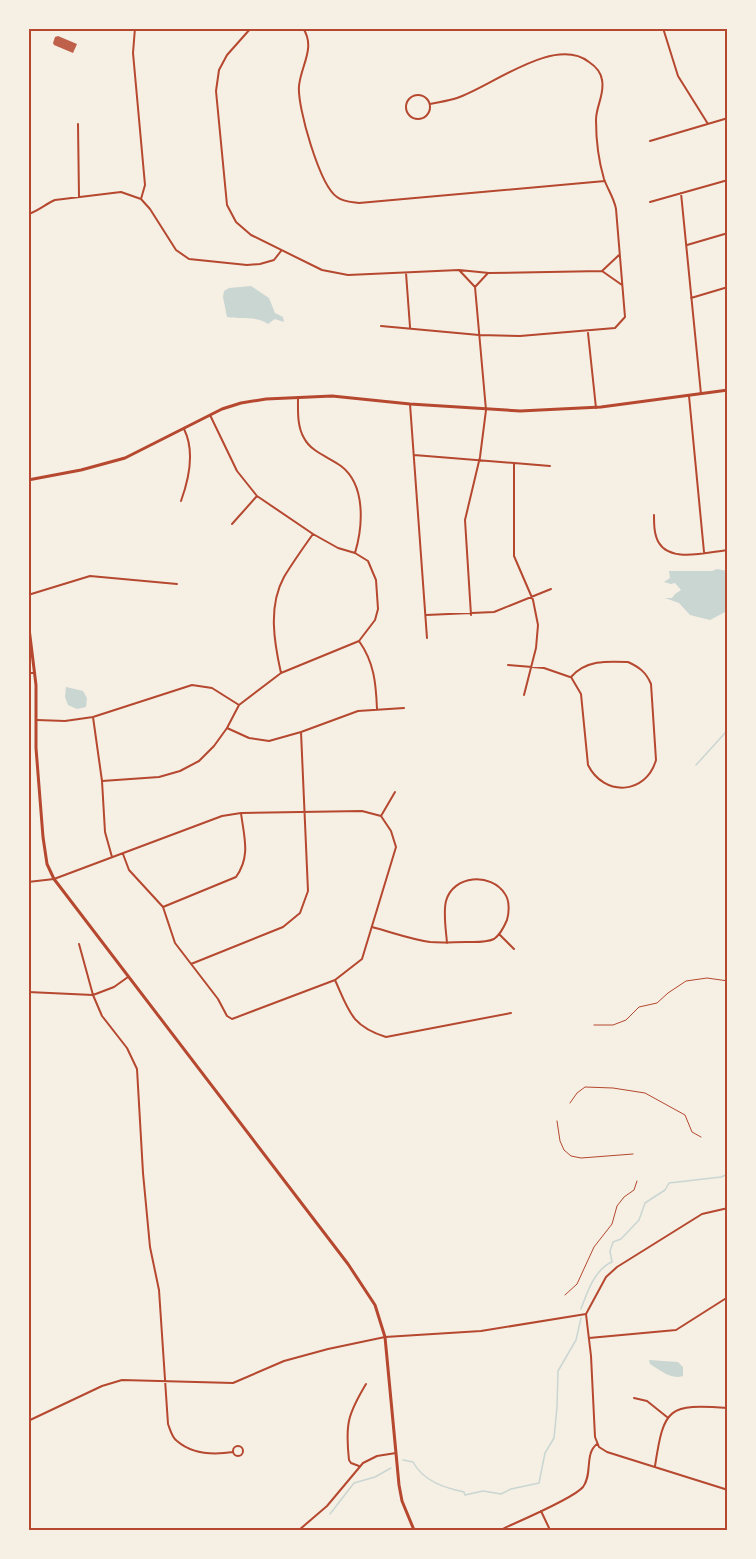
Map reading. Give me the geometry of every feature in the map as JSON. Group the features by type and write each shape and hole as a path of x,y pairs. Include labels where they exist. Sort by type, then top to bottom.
{"main road":[{"path":"28,480 119,460 210,415 250,401 332,396 520,411 596,408 728,390"},
{"path":"28,620 35,673 43,837 47,864 54,879 360,1280 375,1305 385,1337 402,1501 414,1530"}],"street":[{"path":"135,28 133,53 145,186 141,199"},
{"path":"251,28 227,55 219,70 216,91 227,205 236,222 251,236 331,273 348,275 459,270 489,273 602,271 622,286"},
{"path":"303,28 310,42 299,87 303,121 328,188 338,198 359,203 605,181"},
{"path":"663,28 678,76 708,124"},
{"path":"381,326 479,335 520,336 615,328 625,317 614,200 601,168 596,118 604,89 602,76 596,67 578,56 546,56 457,98 430,104"},
{"path":"417,95 424,97 430,104 428,113 420,118 411,116 407,109 409,100 417,95"},
{"path":"650,141 728,118"},
{"path":"78,124 79,197"},
{"path":"650,202 728,180"},
{"path":"28,214 55,200 122,192 141,199 176,250 189,259 247,265 260,264 274,260 281,251"},
{"path":"681,193 701,394"},
{"path":"686,245 728,233"},
{"path":"602,271 619,255"},
{"path":"459,270 476,287 486,410 479,460 465,528 471,615"},
{"path":"406,273 410,328"},
{"path":"476,287 489,273"},
{"path":"691,298 728,287"},
{"path":"588,332 596,408"},
{"path":"689,396 705,552"},
{"path":"298,397 299,424 304,440 314,450 342,467 352,479 359,497 361,533 355,553"},
{"path":"410,404 428,638"},
{"path":"102,781 159,777 180,771 199,761 227,728 239,705 280,673 359,640 375,620 378,600 376,580 368,561 313,534 257,496 237,471 210,415"},
{"path":"181,501 190,475 188,438 184,429"},
{"path":"414,455 550,466"},
{"path":"514,464 514,556 532,597 537,614 538,633 524,694"},
{"path":"232,524 257,496"},
{"path":"654,515 657,542 664,549 679,555 728,550"},
{"path":"280,673 274,644 274,606 283,579 313,534"},
{"path":"28,594 90,576 177,585"},
{"path":"426,615 471,615 494,612 551,589"},
{"path":"359,640 369,654 376,682 377,709"},
{"path":"508,665 532,666 563,673 570,677 581,694 588,765 592,774 599,781 614,787 636,785 644,780 649,776 656,760 652,693 647,675 635,665 620,661 587,664 570,677"},
{"path":"28,673 35,673"},
{"path":"36,720 65,721 93,717 192,685 212,688 239,705"},
{"path":"227,728 249,738 269,741 358,711 404,708"},
{"path":"93,717 102,781 105,832 112,857"},
{"path":"191,964 283,927 300,913 308,891 301,732"},
{"path":"381,816 395,792"},
{"path":"28,882 54,879 222,816 241,813 362,811 381,816 392,831 396,847 362,959 335,980 236,1018 229,1018 218,999 175,943 163,907 129,870 123,854"},
{"path":"163,907 236,877 243,867 246,856 241,813"},
{"path":"372,927 426,941 447,942 483,942 500,934 507,919 509,905 505,893 490,882 480,879 465,881 454,888 446,901 447,942"},
{"path":"500,934 514,949"},
{"path":"79,944 93,994 102,1016 127,1048 137,1070 143,1173 150,1247 159,1290 168,1424 175,1440 196,1452 221,1454 233,1452"},
{"path":"28,992 93,994 114,987 128,977"},
{"path":"335,980 350,1013 358,1024 370,1032 386,1037 511,1013"},
{"path":"728,1208 702,1214 617,1268 606,1277 586,1314 598,1444 607,1452 728,1490"},
{"path":"589,1338 676,1330 728,1297"},
{"path":"28,1421 102,1386 122,1380 233,1383 284,1361 385,1337 481,1331 586,1314"},
{"path":"359,1466 349,1460 347,1429 351,1410 366,1384"},
{"path":"634,1398 647,1401 667,1417"},
{"path":"655,1466 660,1434 667,1417 683,1407 728,1408"},
{"path":"500,1530 574,1494 583,1486 589,1474 590,1454 592,1448 598,1444"},
{"path":"299,1530 327,1506 359,1466 374,1457 396,1453"},
{"path":"541,1511 550,1530"}],"path":[{"path":"594,1025 613,1025 626,1020 639,1007 657,1003 686,981 707,978 728,981"},
{"path":"570,1102 579,1090 585,1087 645,1093 685,1115 692,1132 701,1137"},
{"path":"557,1121 560,1141 564,1150 571,1156 580,1158 633,1155"},
{"path":"565,1295 577,1284 594,1246 612,1224 617,1206 634,1190 637,1181"}],"shaded area":[{"path":"251,286 269,298 275,313 283,317 284,322 275,319 268,324 253,319 227,317 224,291 229,288"},
{"path":"717,569 727,571 727,611 710,620 690,615 679,603 665,598 672,598 681,590 675,583 664,582 670,578 669,571"},
{"path":"66,687 83,691 87,698 86,707 77,709 68,705 65,697"},
{"path":"649,1360 678,1362 683,1367 683,1376 674,1377 666,1374 650,1364"}],"building":[{"path":"58,36 77,44 73,53 54,45 55,37"}],"waterway":[{"path":"696,765 725,733 728,726"},
{"path":"581,1309 596,1275 612,1262 610,1251 613,1242 621,1239 639,1220 645,1203 665,1190 669,1183 721,1177 728,1174"},
{"path":"403,1460 413,1462 417,1469 435,1483 464,1492 465,1495 483,1491 501,1494 511,1489 539,1483 545,1453 554,1438 558,1371 576,1340 581,1318"},
{"path":"330,1514 354,1483 375,1477 391,1468"}]}
